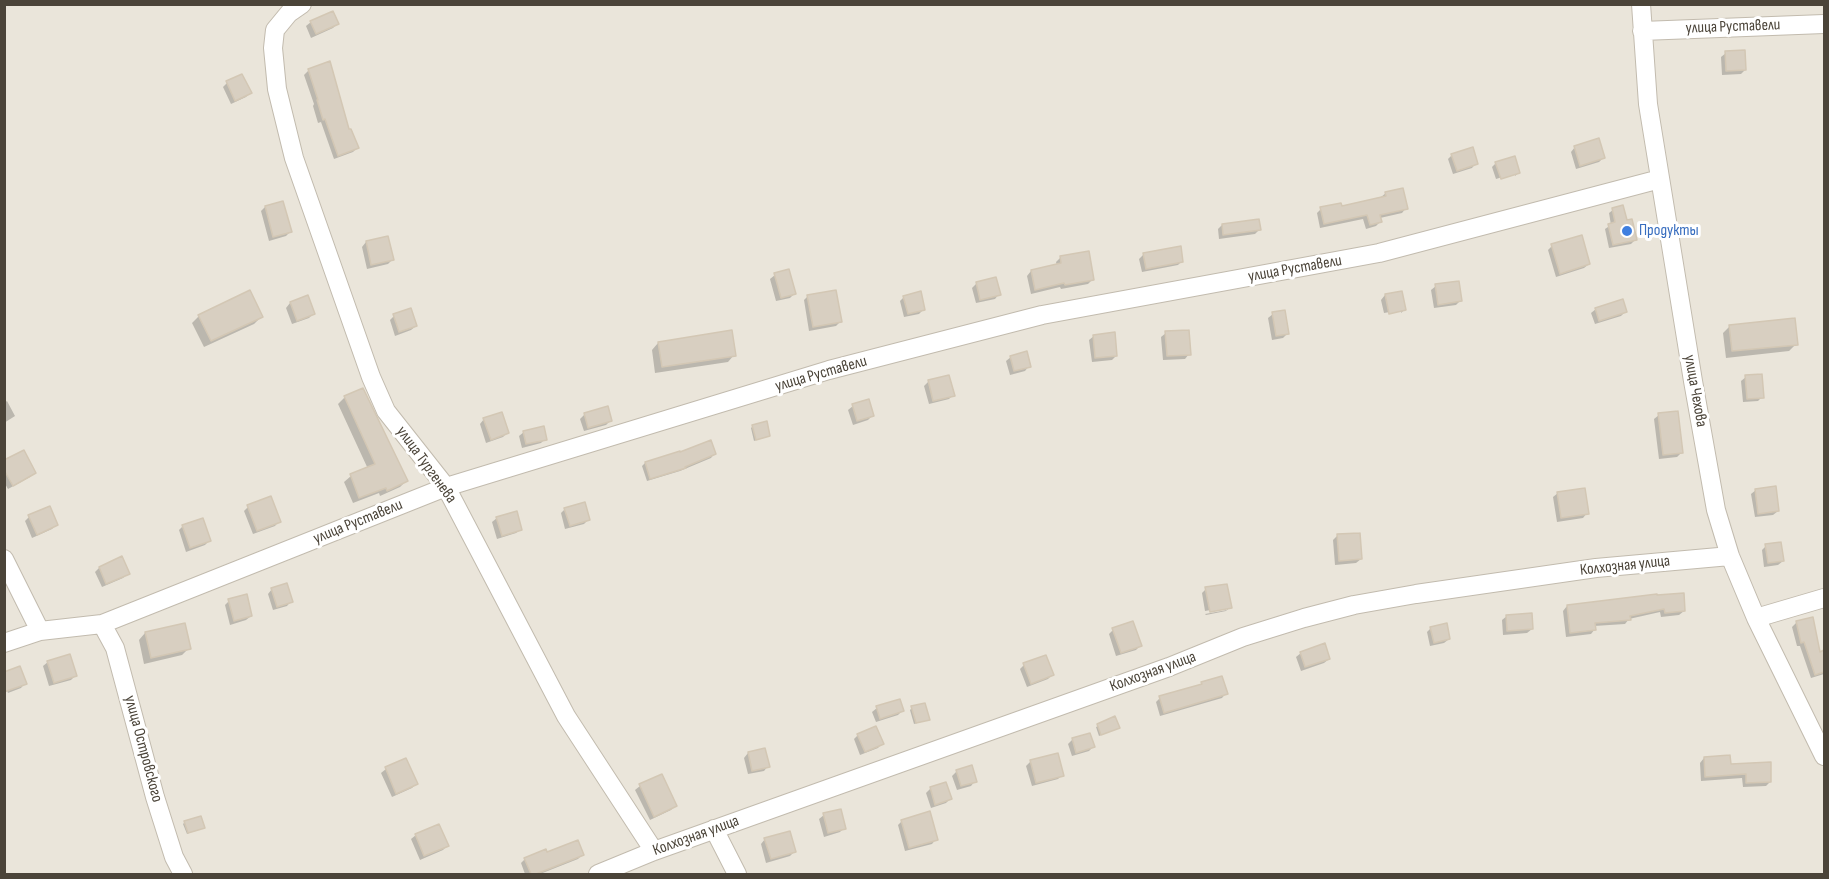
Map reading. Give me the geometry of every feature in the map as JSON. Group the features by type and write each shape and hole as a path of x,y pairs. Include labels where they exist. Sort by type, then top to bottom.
{"street":[{"name":"улица Тургенева","path":"302,4 289,13 275,30 273,48 278,89 294,158 371,377 387,411 446,487 566,716 654,851"},
{"name":"улица Чехова","path":"1641,4 1648,104 1716,510 1730,556 1756,618 1824,756"},
{"name":"улица Руставели","path":"1642,31 1824,24"},
{"name":"улица Руставели","path":"4,643 40,632 102,624 446,487 829,370 1042,315 1379,253 1660,179"},
{"name":"Колхозная улица","path":"598,874 714,829 1169,668 1243,637 1304,618 1354,604 1540,576 1596,568 1730,556"},
{"path":"4,559 40,632"},
{"path":"1756,618 1824,598"},
{"name":"улица Островского","path":"102,624 115,648 158,807 174,857 183,874"},
{"path":"714,829 737,874"}],"shaded area":[{"path":"5,5 1824,5 1824,874 5,874"}],"building":[{"path":"333,11 339,24 316,34 310,21"},
{"path":"1745,50 1746,70 1726,71 1725,51"},
{"path":"330,61 349,129 359,148 338,156 325,119 323,120 308,69"},
{"path":"242,74 252,93 235,101 226,81"},
{"path":"1599,138 1605,158 1580,166 1574,146"},
{"path":"1473,147 1478,164 1457,171 1451,154"},
{"path":"1515,156 1520,173 1501,179 1495,162"},
{"path":"1403,188 1408,209 1380,215 1382,222 1370,225 1367,215 1324,224 1320,207 1341,203 1342,206 1386,196 1385,192"},
{"path":"283,201 292,232 273,237 265,206"},
{"path":"1623,205 1627,220 1632,219 1637,240 1613,245 1608,224 1615,222 1612,208"},
{"path":"1259,219 1261,230 1223,235 1222,224"},
{"path":"1582,235 1590,264 1560,274 1551,244"},
{"path":"388,236 394,260 371,265 366,241"},
{"path":"1181,246 1183,262 1146,269 1143,253"},
{"path":"1089,251 1094,280 1065,285 1064,283 1035,290 1031,270 1061,263 1060,256"},
{"path":"789,269 796,294 781,298 774,273"},
{"path":"996,277 1001,295 980,300 976,282"},
{"path":"1459,281 1462,301 1438,305 1435,284"},
{"path":"250,290 263,317 211,341 198,315"},
{"path":"836,290 842,322 813,327 807,295"},
{"path":"921,291 925,310 908,314 903,296"},
{"path":"1402,291 1406,310 1389,314 1385,294"},
{"path":"308,295 315,314 297,321 290,302"},
{"path":"1623,299 1627,312 1599,321 1595,308"},
{"path":"411,308 417,326 399,332 393,314"},
{"path":"1285,310 1289,334 1276,336 1272,312"},
{"path":"1795,318 1798,345 1732,351 1729,325"},
{"path":"732,330 736,356 662,367 658,342"},
{"path":"1189,330 1191,355 1167,356 1165,331"},
{"path":"1115,332 1117,356 1095,358 1093,335"},
{"path":"1027,351 1031,367 1014,371 1010,356"},
{"path":"1762,374 1764,398 1747,399 1745,375"},
{"path":"949,375 955,396 933,401 928,380"},
{"path":"363,388 408,481 387,491 386,488 359,498 350,474 375,464 344,396"},
{"path":"869,399 874,416 857,421 852,404"},
{"path":"608,406 612,421 588,428 584,413"},
{"path":"1678,411 1683,453 1663,455 1658,413"},
{"path":"502,412 509,433 491,440 483,418"},
{"path":"767,421 770,436 756,440 752,425"},
{"path":"544,426 547,440 526,444 523,431"},
{"path":"711,440 716,454 686,468 650,479 645,462"},
{"path":"24,450 36,473 13,486 4,470 4,460"},
{"path":"1776,486 1779,511 1758,514 1755,489"},
{"path":"1585,488 1589,514 1561,518 1557,492"},
{"path":"271,496 281,522 257,531 247,505"},
{"path":"585,502 590,520 570,526 564,508"},
{"path":"50,506 58,525 37,535 28,515"},
{"path":"517,511 522,530 502,536 496,517"},
{"path":"203,518 211,541 190,548 182,525"},
{"path":"1360,533 1362,559 1339,561 1337,534"},
{"path":"1781,542 1784,561 1768,563 1765,544"},
{"path":"122,556 130,574 106,584 99,567"},
{"path":"287,583 293,602 277,607 271,588"},
{"path":"1227,584 1232,608 1210,612 1205,587"},
{"path":"1684,593 1685,611 1665,613 1664,609 1630,616 1631,620 1595,623 1596,630 1570,633 1567,605"},
{"path":"247,594 252,616 234,621 228,599"},
{"path":"1532,613 1533,629 1507,631 1506,615"},
{"path":"1813,617 1820,652 1824,650 1824,672 1815,675 1804,642 1801,643 1796,621"},
{"path":"1133,621 1142,646 1121,653 1112,628"},
{"path":"185,623 191,649 151,658 145,632"},
{"path":"1447,623 1450,639 1434,643 1430,627"},
{"path":"1325,643 1330,659 1305,667 1300,652"},
{"path":"70,654 77,676 54,683 47,661"},
{"path":"1046,655 1054,675 1031,684 1023,663"},
{"path":"20,666 27,684 4,692 4,672"},
{"path":"1222,676 1228,694 1164,713 1159,696"},
{"path":"900,699 904,711 880,719 876,706"},
{"path":"925,703 930,720 916,723 911,706"},
{"path":"1115,716 1120,728 1101,735 1097,724"},
{"path":"876,726 884,744 865,752 857,734"},
{"path":"1090,733 1095,747 1076,753 1072,738"},
{"path":"765,748 770,767 752,771 748,752"},
{"path":"1058,753 1064,776 1036,783 1030,760"},
{"path":"1730,755 1731,764 1771,762 1771,782 1746,783 1746,774 1705,777 1704,757"},
{"path":"406,758 418,784 396,794 385,767"},
{"path":"972,765 977,782 961,786 956,770"},
{"path":"662,774 677,806 654,817 639,784"},
{"path":"946,782 952,799 935,805 930,787"},
{"path":"841,809 846,829 828,833 823,813"},
{"path":"930,811 938,840 909,848 901,820"},
{"path":"201,816 205,828 188,833 184,821"},
{"path":"439,824 449,846 424,856 415,834"},
{"path":"790,831 796,852 771,859 764,838"},
{"path":"578,840 584,855 531,874 524,858"}],"place":[{"name":"Продукты","path":"1627,231"}]}
